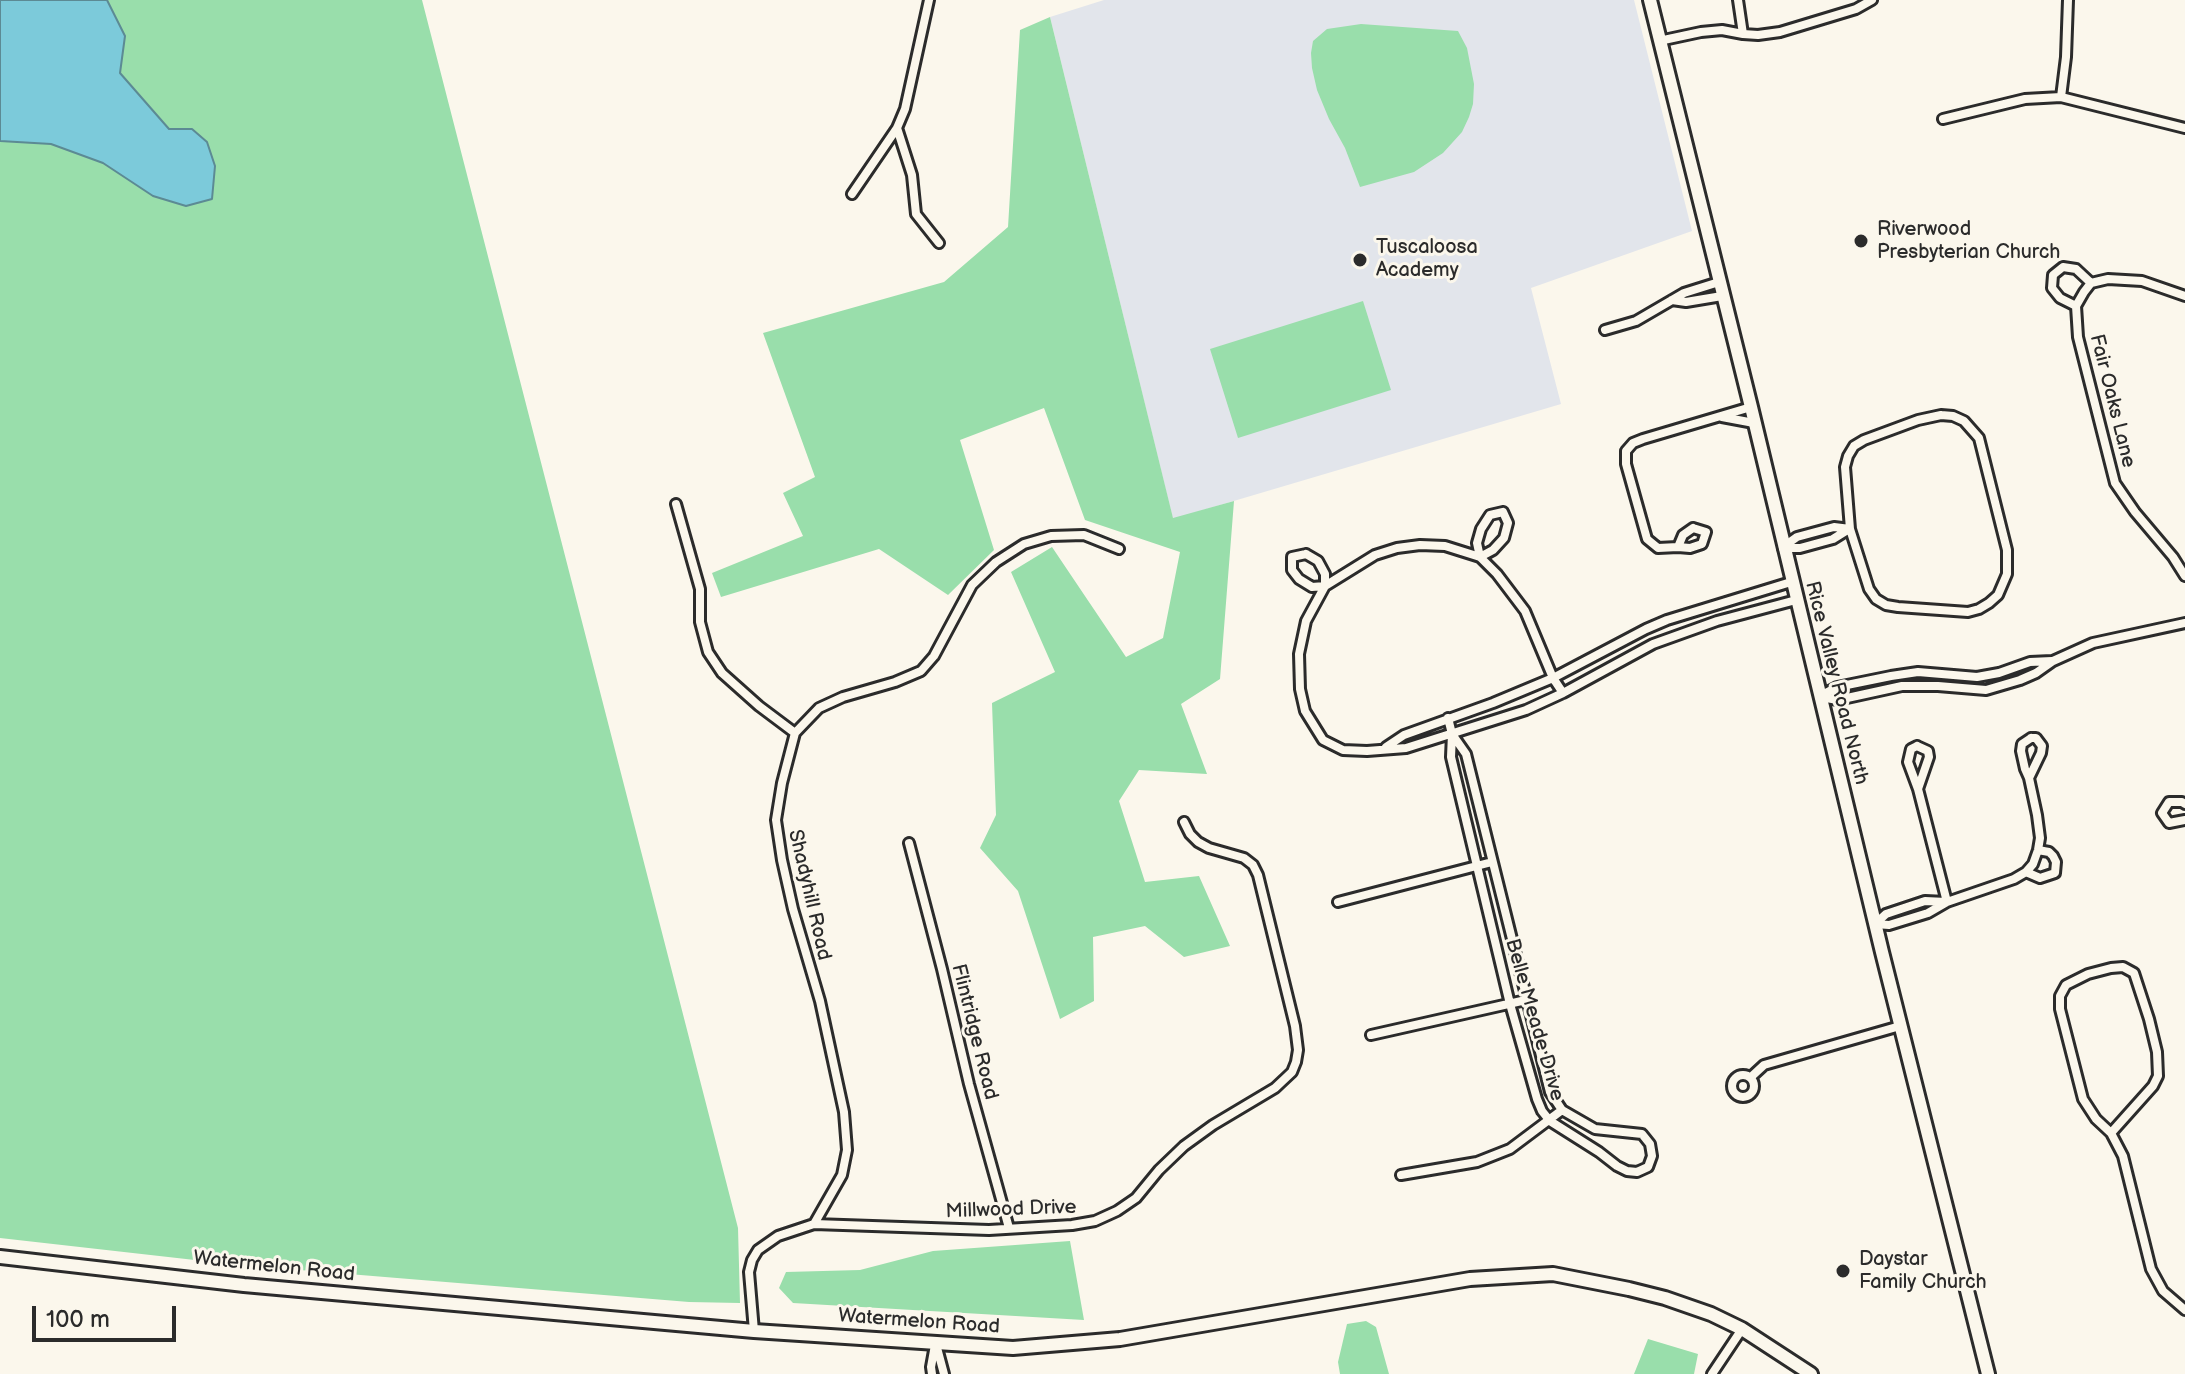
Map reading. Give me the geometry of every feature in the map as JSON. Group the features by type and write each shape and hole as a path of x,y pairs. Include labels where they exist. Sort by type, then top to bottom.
{"main road":[{"name":"Rice Valley Road North","path":"1650,0 1988,1374"},
{"name":"Watermelon Road","path":"0,1257 244,1285 754,1331 1013,1348 1120,1339 1470,1279 1553,1274 1641,1292 1711,1314 1742,1329 1811,1374"}],"street":[{"path":"852,194 897,128 905,109 929,0"},
{"path":"1738,0 1743,34"},
{"path":"1659,41 1714,31 1768,35 1856,9 1872,0"},
{"path":"2061,97 2068,0"},
{"path":"1943,119 2025,99 2061,97 2185,128"},
{"path":"897,128 912,175 916,214 939,243"},
{"path":"2091,283 2076,269 2063,267 2053,275 2052,288 2060,298 2076,306 2091,283 2108,279 2142,281 2185,296"},
{"path":"1605,330 1636,321 1684,293 1719,282"},
{"path":"1671,300 1686,302 1722,296"},
{"name":"Fair Oaks Lane","path":"2076,306 2078,337 2115,483 2185,576"},
{"path":"1678,547 1658,548 1647,539 1626,464 1626,451 1633,443 1643,439 1751,407"},
{"path":"1953,416 1964,421 1979,438 2007,550 2007,574 1998,595 1979,609 1956,612 1886,605 1876,599 1869,589 1850,529 1845,467 1854,446 1918,420 1953,416"},
{"path":"1722,417 1754,423"},
{"path":"676,504 700,589 700,622 708,652 722,673 795,733 819,708 921,671 934,656 972,585 996,562 1024,544 1051,536 1084,535 1119,549"},
{"path":"1503,512 1508,523 1504,538 1493,550 1480,557 1477,543 1481,529 1490,515 1503,512"},
{"path":"1783,548 1797,537 1834,527 1850,529"},
{"path":"1563,693 1553,678 1525,611 1480,557 1445,546 1397,548 1375,555 1325,586 1312,587 1292,570 1292,557 1306,554 1318,561 1325,574 1325,586 1306,621 1299,654 1300,689 1305,711 1323,740 1343,750 1406,748 1526,710 1563,693 1653,644 1717,621 1796,600"},
{"path":"1385,748 1404,735 1553,678 1667,620 1791,582"},
{"path":"1819,697 1838,700 1902,686 1986,690 2036,673 2053,661 2093,643 2185,623"},
{"path":"1819,697 1837,687 1891,676 1918,672 1977,677 2030,662 2053,661"},
{"name":"Belle Meade Drive","path":"1448,718 1452,734 1451,757 1510,1004 1537,1099 1550,1121 1627,1171 1637,1172 1648,1167 1652,1156 1650,1144 1642,1134 1595,1129 1562,1110 1550,1092 1466,754 1452,734"},
{"name":"Shadyhill Road","path":"795,733 776,820 793,909 823,1015 844,1112 847,1150 842,1175 814,1224"},
{"path":"1918,789 1929,757 1928,751 1917,746 1911,749 1908,762 1947,902"},
{"path":"1875,924 1889,925 1919,915 2026,872 2033,864 2040,838 2029,778"},
{"path":"2185,804 2169,802 2162,813 2169,823 2185,820"},
{"name":"Millwood Drive","path":"754,1331 749,1272 752,1260 767,1242 814,1224 977,1230 1036,1228 1095,1221 1136,1198 1184,1146 1275,1088 1292,1072 1298,1050 1295,1026 1258,875 1253,865 1244,858 1198,842 1184,822"},
{"name":"Flintridge Road","path":"909,843 969,1084 1009,1228"},
{"path":"2026,872 2040,878 2055,873 2053,856 2038,850"},
{"path":"1338,902 1492,862"},
{"path":"2111,1133 2153,1086 2158,1076 2157,1052 2144,1004 2134,973 2123,967 2088,974 2066,985 2060,996 2060,1009 2083,1099 2096,1119 2111,1133 2123,1156 2151,1269 2163,1291 2185,1310"},
{"path":"1371,1035 1526,1000"},
{"path":"1751,1077 1764,1065 1900,1026"},
{"path":"1401,1175 1477,1162 1510,1149 1562,1110"},
{"path":"1712,1374 1742,1329"},
{"path":"932,1374 936,1344"},
{"path":"936,1344 944,1374"}],"shaded area":[{"name":"Tuscaloosa Academy","path":"1104,0 1634,0 1692,231 1531,288 1561,404 1173,519 1050,17"}],"green space":[{"path":"0,0 422,0 738,1228 740,1303 689,1302 239,1265 0,1238"},
{"path":"1050,17 1173,518 1234,501 1220,679 1181,704 1207,774 1139,770 1119,801 1145,882 1199,876 1230,946 1184,957 1145,926 1093,937 1094,1001 1060,1019 1018,891 980,848 996,815 992,703 1055,672 1011,572 1052,547 1126,657 1163,638 1180,552 1085,520 1044,408 960,440 994,550 948,595 879,549 721,597 712,573 803,536 783,493 815,477 763,333 944,282 1008,227 1020,30"},
{"path":"1361,24 1458,31 1467,48 1474,84 1469,117 1462,132 1443,153 1414,172 1360,187 1317,90 1311,53 1313,41 1327,29"},
{"path":"1363,301 1391,390 1238,438 1210,349"},
{"path":"1070,1241 1084,1320 793,1303 779,1288 786,1272 860,1270 933,1251"},
{"path":"1366,1321 1376,1327 1389,1374 1340,1374 1338,1362 1347,1324"},
{"path":"1648,1339 1698,1354 1694,1374 1634,1374"}],"water":[{"path":"0,0 107,0 125,36 120,73 169,129 192,129 207,142 215,166 212,199 186,206 153,196 103,163 51,144 0,141"}],"place":[{"name":"Riverwood Presbyterian Church","path":"1861,241"},
{"name":"Tuscaloosa Academy","path":"1360,260"},
{"name":"Daystar Family Church","path":"1843,1271"}]}
